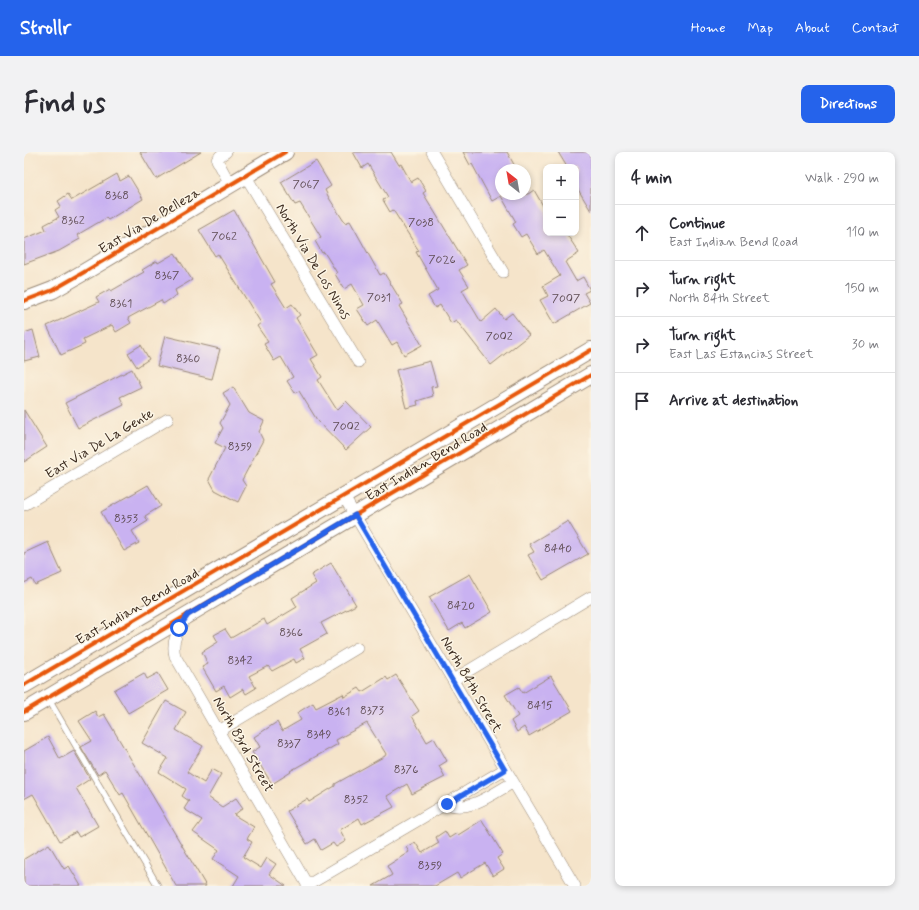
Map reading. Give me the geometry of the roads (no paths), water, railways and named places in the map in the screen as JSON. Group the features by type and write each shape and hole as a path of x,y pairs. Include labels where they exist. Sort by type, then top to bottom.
{"main road":[{"name":"East Via De Belleza","path":"24,301 53,290 284,152"},
{"name":"East Indian Bend Road","path":"24,685 591,350"},
{"name":"East Indian Bend Road","path":"24,712 591,375"}],"street":[{"path":"226,152 217,160 230,184"},
{"path":"432,152 503,272"},
{"name":"North Via De Los Ninos","path":"245,175 358,362"},
{"name":"East Via De La Gente","path":"24,505 168,419"},
{"name":"North 84th Street","path":"344,497 575,886"},
{"path":"453,680 591,597"},
{"name":"North 83rd Street","path":"188,615 176,635 173,644 175,656 308,885"},
{"path":"219,731 356,648"},
{"path":"308,885 505,770"},
{"path":"447,804 454,807 477,802 512,782"}],"lane":[{"path":"48,697 158,886"}]}
